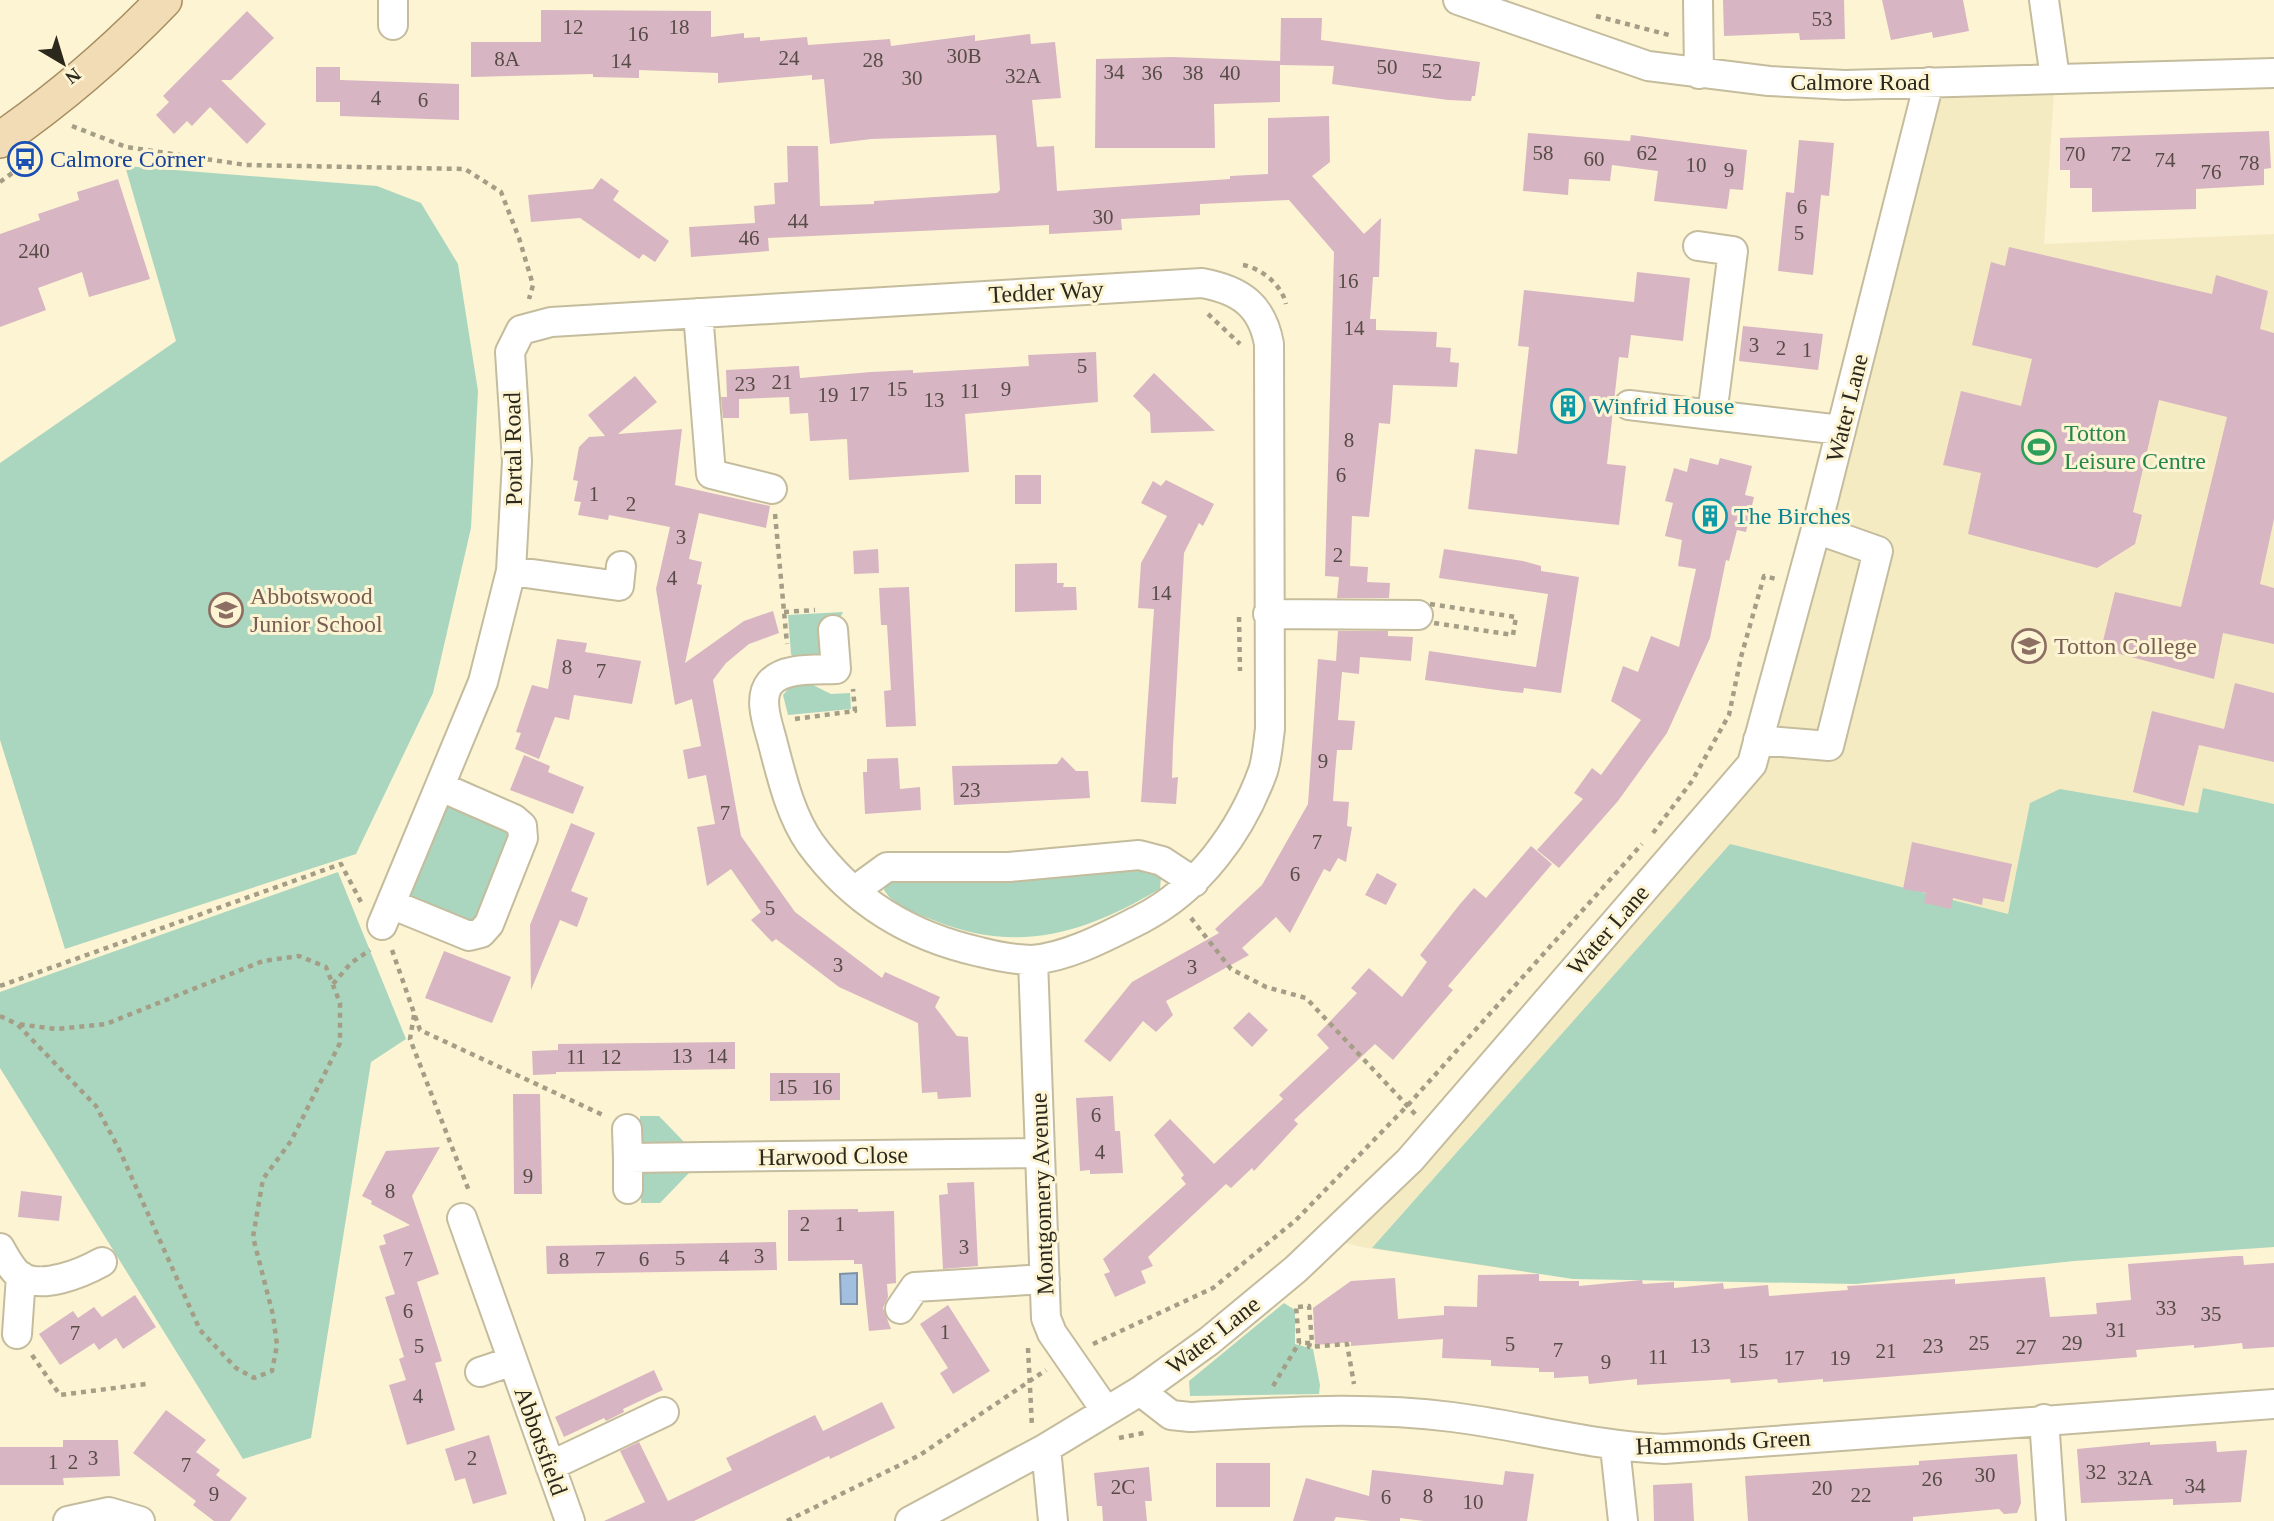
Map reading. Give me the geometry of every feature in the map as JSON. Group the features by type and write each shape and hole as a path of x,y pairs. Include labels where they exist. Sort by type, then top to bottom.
{"main road":[{"path":"0,140 38,114 130,35 164,0"}],"street":[{"name":"Calmore Road","path":"1458,0 1648,66 1699,74 1844,85 2274,73"},
{"path":"1698,0 1699,74"},
{"path":"2044,0 2055,78"},
{"name":"Water Lane","path":"910,1521 1046,1448 1140,1391 1209,1341 1296,1269 1410,1160 1752,764 1816,529 1929,82"},
{"path":"1698,246 1733,251 1712,415"},
{"name":"Tedder Way","path":"521,330 551,322 1202,283 1236,291 1258,311 1269,344 1270,729 1264,770 1230,836 1184,890"},
{"path":"698,313 711,474 772,489"},
{"name":"Portal Road","path":"387,923 483,682 511,570 517,461 510,352 521,330"},
{"path":"1629,405 1841,430"},
{"path":"1758,740 1829,746 1878,551 1816,529"},
{"path":"511,570 619,586"},
{"path":"1268,614 1418,615"},
{"path":"833,630 836,678 790,673 769,684 763,701 781,775 793,811 809,841 855,891 915,933 956,947 1032,960 1069,950 1112,933 1184,890 1162,861 1139,855 1009,867 887,867 855,891"},
{"path":"387,923 469,936 481,933 489,924 523,838 522,826 514,819 442,787"},
{"name":"Montgomery Avenue","path":"1032,960 1046,1318 1105,1411"},
{"path":"626,1129 628,1189"},
{"name":"Harwood Close","path":"628,1158 1039,1153"},
{"name":"Abbotsfield","path":"462,1218 570,1521"},
{"path":"0,1248 21,1276 36,1280 61,1278 102,1262"},
{"path":"17,1334 21,1276"},
{"path":"900,1309 915,1287 1045,1279"},
{"name":"Abbotsfield","path":"480,1372 513,1361"},
{"path":"1140,1391 1171,1415"},
{"name":"Hammonds Green","path":"1171,1415 1190,1417 1384,1411 1454,1417 1615,1447 1664,1449 2274,1404"},
{"path":"550,1466 664,1412"},
{"path":"2044,1419 2051,1521"},
{"path":"1615,1447 1623,1521"},
{"path":"1046,1448 1053,1521"},
{"path":"68,1521 109,1512 140,1521"}],"path":[{"path":"1588,14 1698,44"},
{"path":"38,114 126,148 246,165 466,169 501,192 519,237 533,285 521,330"},
{"path":"1236,263 1255,267 1269,278 1284,297 1287,309"},
{"path":"528,302 535,302"},
{"path":"1206,313 1242,347 1245,354"},
{"path":"772,489 790,673"},
{"path":"787,1521 920,1455 1068,1356 1213,1288 1296,1220 1408,1105 1651,835 1692,781 1730,715 1741,657 1764,576 1801,585"},
{"path":"1430,604 1516,617 1513,635 1428,622 1418,615 1430,604"},
{"path":"1239,611 1237,653 1241,677"},
{"path":"0,986 341,864 363,906 387,923 420,1030 605,1115 626,1129"},
{"path":"1184,890 1231,969 1266,988 1307,998 1434,1133"},
{"path":"333,985 387,923"},
{"path":"0,1016 17,1024 56,1029 106,1024 236,970 299,956 326,967 341,1003 340,1043 291,1140 263,1179 253,1237 273,1315 277,1345 272,1371 254,1378 236,1368 200,1330 119,1149 96,1106 17,1024"},
{"path":"414,1014 410,1039 477,1214 462,1218"},
{"path":"1256,1414 1299,1343 1297,1307 1309,1306 1309,1347 1347,1344 1352,1383 1364,1385"},
{"path":"17,1334 60,1395 146,1384"},
{"path":"1027,1341 1031,1427 1046,1448"},
{"path":"1299,1343 1310,1343"},
{"path":"1114,1438 1150,1432 1171,1415"}],"shaded area":[{"name":"Totton College","path":"2055,78 2044,244 2274,234 2274,1247 1539,1274 1361,1247 1328,1238 1752,764 1929,82"}],"green space":[{"name":"Abbotswood Junior School","path":"125,166 377,186 421,203 458,264 478,391 471,528 433,693 356,854 65,949 0,740 0,463 176,341"},
{"path":"843,612 840,618 824,619 825,644 820,658 797,662 791,654 788,615"},
{"path":"807,682 831,694 850,693 851,709 788,715 783,695 790,687"},
{"path":"2203,788 2274,804 2274,1247 2074,1261 1856,1284 1573,1279 1372,1248 1730,844 2008,914 2030,803 2060,789 2198,813"},
{"path":"456,804 514,831 475,928 406,899 446,806"},
{"path":"1152,866 1161,877 1160,889 1105,917 1077,927 1023,937 964,931 912,912 884,890 888,877"},
{"path":"338,872 406,1039 371,1062 311,1438 243,1459 0,1068 0,992"},
{"path":"640,1116 659,1116 688,1146 644,1150 640,1142"},
{"path":"688,1169 689,1173 660,1203 641,1203 641,1177 645,1170"},
{"path":"1284,1303 1295,1310 1295,1344 1313,1349 1320,1385 1319,1394 1190,1396 1189,1381"}],"water":[{"path":"857,1273 857,1304 841,1304 840,1274"}],"building":[{"path":"1723,0 1844,0 1845,39 1800,40 1799,33 1724,36"},
{"path":"1882,0 1963,0 1969,31 1933,38 1932,32 1891,40"},
{"path":"541,10 711,11 711,37 744,33 744,38 760,37 760,41 807,37 808,45 890,39 891,46 975,35 975,41 1030,34 1031,44 1055,42 1061,98 1032,100 1037,147 1054,146 1057,191 1268,174 1268,118 1329,116 1330,162 1312,176 1364,234 1381,218 1379,277 1373,277 1370,319 1376,319 1376,330 1437,332 1436,347 1451,348 1450,362 1459,363 1457,387 1393,385 1390,424 1379,423 1369,517 1352,516 1350,566 1368,567 1367,582 1390,583 1389,598 1337,598 1339,577 1325,576 1334,252 1289,200 1200,204 1200,215 1121,219 1122,230 1049,234 1049,225 768,238 769,251 691,257 689,227 755,223 754,206 775,204 774,183 788,182 787,146 818,146 820,206 874,204 874,201 997,193 1000,190 996,135 871,139 830,144 824,79 812,80 812,75 718,83 718,73 639,70 639,78 593,77 593,74 471,77 471,42 541,42"},
{"path":"247,11 274,38 231,80 221,80 266,124 247,144 210,107 192,126 187,121 174,134 156,115 169,102 163,96"},
{"path":"1281,18 1322,18 1321,40 1480,62 1475,96 1472,96 1471,101 1448,100 1332,84 1334,66 1280,65"},
{"path":"1172,57 1280,61 1280,102 1214,104 1215,148 1095,148 1096,59"},
{"path":"316,67 340,67 340,80 459,84 459,120 340,116 340,102 316,102"},
{"path":"2269,131 2271,168 2264,169 2264,185 2196,189 2196,209 2092,212 2092,188 2070,188 2070,170 2060,170 2060,138"},
{"path":"1528,133 1630,141 1631,135 1747,150 1743,190 1730,189 1727,209 1654,201 1658,171 1612,165 1610,181 1569,179 1568,195 1523,191"},
{"path":"1799,140 1834,143 1829,196 1821,195 1813,275 1778,271 1786,192 1794,193"},
{"path":"601,178 619,191 613,200 669,241 655,262 643,254 639,259 580,218 531,222 528,195 593,189"},
{"path":"118,179 150,279 89,297 82,272 38,288 46,310 0,327 0,234 40,220 38,214 79,200 77,192"},
{"path":"2009,247 2212,294 2216,275 2268,291 2260,329 2274,333 2274,519 2260,584 2274,588 2274,644 2223,633 2214,679 2101,649 2115,592 2181,607 2227,417 2159,400 2133,512 2142,515 2135,544 2097,568 1968,534 1981,473 1943,465 1961,391 2021,406 2032,359 1972,345 1991,262 2005,266"},
{"name":"Winfrid House","path":"1637,272 1690,278 1683,341 1631,335 1628,358 1619,357 1607,464 1626,466 1619,525 1468,509 1475,449 1517,454 1529,347 1518,346 1524,290 1634,302"},
{"path":"1743,326 1823,334 1818,370 1739,361"},
{"path":"1096,352 1098,402 965,414 969,472 849,480 847,439 810,441 808,413 790,414 789,397 739,399 739,418 723,418 721,397 727,397 726,370 799,366 800,378 913,370 913,373 1029,366 1028,355"},
{"path":"1154,373 1215,431 1151,433 1150,413 1133,396"},
{"path":"635,376 657,402 618,434 682,429 675,485 770,506 766,528 699,513 689,559 702,562 697,584 702,585 685,663 744,621 773,611 779,633 749,644 726,663 713,680 741,836 795,912 882,978 885,972 940,997 935,1007 957,1036 968,1037 971,1097 938,1099 937,1092 922,1093 918,1023 839,987 776,939 772,942 751,920 761,912 731,869 707,886 697,827 715,824 706,775 688,779 683,750 701,746 692,699 675,705 656,589 670,527 609,515 608,520 578,515 581,502 574,501 578,481 573,480 579,447 589,437 605,436 588,415"},
{"path":"1690,458 1718,465 1720,458 1752,466 1745,495 1754,497 1746,532 1737,530 1729,561 1726,560 1710,638 1667,733 1618,801 1559,868 1537,850 1583,799 1574,793 1592,768 1601,775 1641,720 1611,701 1623,666 1638,672 1651,636 1679,647 1696,569 1678,566 1682,540 1665,536 1673,503 1665,501 1674,468 1687,472"},
{"path":"1015,475 1041,475 1041,504 1015,504"},
{"path":"1166,480 1214,504 1203,526 1199,523 1184,553 1173,746 1172,778 1178,777 1176,804 1141,802 1154,609 1138,608 1141,563 1167,516 1141,503 1153,481 1161,486"},
{"path":"878,549 879,573 854,574 853,551"},
{"path":"1444,549 1523,561 1541,566 1541,571 1579,577 1561,693 1524,688 1523,693 1425,680 1429,651 1536,667 1548,594 1439,578"},
{"path":"1057,563 1057,583 1064,583 1063,587 1076,587 1077,610 1015,612 1015,564"},
{"path":"909,587 916,726 886,727 884,691 891,690 887,625 881,625 879,588"},
{"path":"1338,631 1388,631 1388,636 1413,637 1411,661 1360,657 1359,674 1342,672 1338,720 1355,721 1352,750 1337,750 1333,801 1349,802 1347,826 1352,827 1346,862 1338,858 1330,872 1324,869 1290,933 1276,917 1242,948 1249,955 1166,1001 1173,1015 1156,1032 1143,1021 1110,1062 1084,1041 1132,982 1219,933 1215,929 1262,885 1308,804 1318,659 1336,661"},
{"path":"557,639 587,643 585,652 641,661 632,704 574,695 569,720 555,717 539,759 515,749 521,733 516,732 532,685 548,689"},
{"path":"2235,683 2274,693 2274,762 2199,745 2184,806 2133,792 2152,711 2224,729"},
{"path":"524,755 550,766 548,772 584,787 573,814 510,790"},
{"path":"1062,757 1076,771 1088,771 1090,798 954,805 952,766 1057,764"},
{"path":"898,758 900,789 920,787 921,810 865,814 863,772 867,772 867,759"},
{"path":"571,823 595,833 571,891 588,898 577,927 560,920 531,990 530,925"},
{"path":"1912,842 2012,864 2004,902 1983,898 1982,905 1953,898 1951,909 1924,903 1926,893 1903,889"},
{"path":"1531,846 1552,864 1448,986 1453,990 1393,1060 1375,1044 1294,1120 1298,1124 1254,1171 1252,1168 1231,1188 1226,1184 1148,1257 1153,1266 1141,1271 1146,1283 1115,1297 1104,1274 1110,1272 1103,1259 1186,1184 1181,1178 1184,1175 1154,1135 1170,1119 1214,1164 1283,1099 1279,1095 1329,1048 1317,1035 1357,993 1351,988 1369,968 1402,997 1427,962 1420,955 1460,904 1474,888 1486,898"},
{"path":"1377,873 1397,884 1386,905 1365,895"},
{"path":"444,951 511,977 492,1023 425,998"},
{"path":"1249,1012 1268,1030 1252,1047 1233,1028"},
{"path":"735,1042 735,1069 556,1072 533,1075 532,1051 558,1050 558,1044"},
{"path":"770,1073 840,1073 840,1100 770,1101"},
{"path":"513,1094 540,1094 542,1194 514,1194"},
{"path":"1113,1096 1115,1131 1120,1131 1123,1173 1090,1174 1090,1170 1080,1171 1076,1098"},
{"path":"440,1147 412,1196 439,1274 417,1282 442,1361 435,1363 455,1430 407,1445 389,1385 406,1380 399,1359 404,1357 385,1297 395,1294 379,1246 386,1244 383,1235 410,1225 371,1204 372,1201 362,1196 386,1151"},
{"path":"974,1182 978,1266 943,1269 939,1195 948,1194 947,1183"},
{"path":"21,1191 62,1196 59,1221 18,1217"},
{"path":"858,1209 858,1212 894,1211 896,1283 887,1284 888,1297 883,1308 891,1329 869,1331 862,1264 854,1264 854,1260 788,1261 788,1210"},
{"path":"776,1242 777,1270 547,1274 546,1246"},
{"path":"2243,1256 2244,1265 2274,1263 2274,1347 2243,1349 2242,1343 2194,1348 2194,1345 2136,1350 2137,1357 1823,1382 1823,1379 1778,1383 1777,1379 1731,1383 1730,1379 1637,1385 1637,1379 1589,1384 1588,1376 1554,1378 1554,1372 1539,1372 1539,1368 1491,1366 1491,1360 1442,1358 1443,1339 1351,1346 1351,1342 1315,1345 1313,1308 1351,1281 1395,1278 1398,1319 1444,1315 1444,1306 1477,1307 1478,1275 1539,1274 1539,1281 1579,1281 1579,1286 1642,1280 1643,1284 1674,1282 1674,1288 1723,1283 1724,1289 1768,1285 1769,1296 1848,1290 1847,1286 1955,1279 1955,1284 2045,1277 2050,1317 2097,1314 2096,1303 2131,1300 2128,1264"},
{"path":"135,1295 156,1327 123,1349 116,1338 99,1350 94,1343 60,1365 39,1334 73,1311 78,1318 94,1307 102,1317"},
{"path":"948,1305 990,1371 953,1394 940,1373 948,1368 920,1324"},
{"path":"654,1370 663,1390 623,1409 624,1412 606,1421 604,1418 564,1437 555,1417"},
{"path":"882,1402 895,1428 830,1459 829,1456 694,1521 604,1521 645,1502 620,1451 639,1442 668,1501 732,1470 726,1458 815,1415 823,1431"},
{"path":"166,1410 206,1440 196,1452 220,1470 216,1475 247,1498 230,1521 214,1521 193,1505 196,1501 133,1453"},
{"path":"489,1435 507,1494 473,1504 465,1478 455,1481 445,1449"},
{"path":"63,1440 118,1440 120,1476 63,1478 64,1485 0,1485 0,1447 63,1447"},
{"path":"2216,1441 2217,1452 2247,1450 2241,1502 2173,1505 2173,1499 2081,1503 2077,1449 2150,1442 2150,1445"},
{"path":"2017,1454 2021,1503 2017,1513 2004,1514 1999,1509 1913,1517 1913,1521 1748,1521 1745,1476 1919,1465 1919,1461"},
{"path":"1216,1463 1270,1463 1270,1507 1216,1507"},
{"path":"1149,1467 1152,1501 1145,1501 1147,1521 1103,1521 1102,1506 1097,1506 1094,1473"},
{"path":"1372,1470 1503,1485 1505,1471 1534,1474 1527,1521 1424,1521 1400,1518 1400,1521 1371,1521 1336,1517 1334,1521 1293,1521 1306,1478 1369,1496"},
{"path":"1692,1483 1694,1521 1654,1521 1653,1485"}],"place":[{"name":"Calmore Corner","path":"25,159"},
{"name":"Winfrid House","path":"1568,406"},
{"name":"Totton Leisure Centre","path":"2039,447"},
{"name":"The Birches","path":"1710,516"},
{"name":"Abbotswood Junior School","path":"226,610"},
{"name":"Totton College","path":"2029,646"}]}
